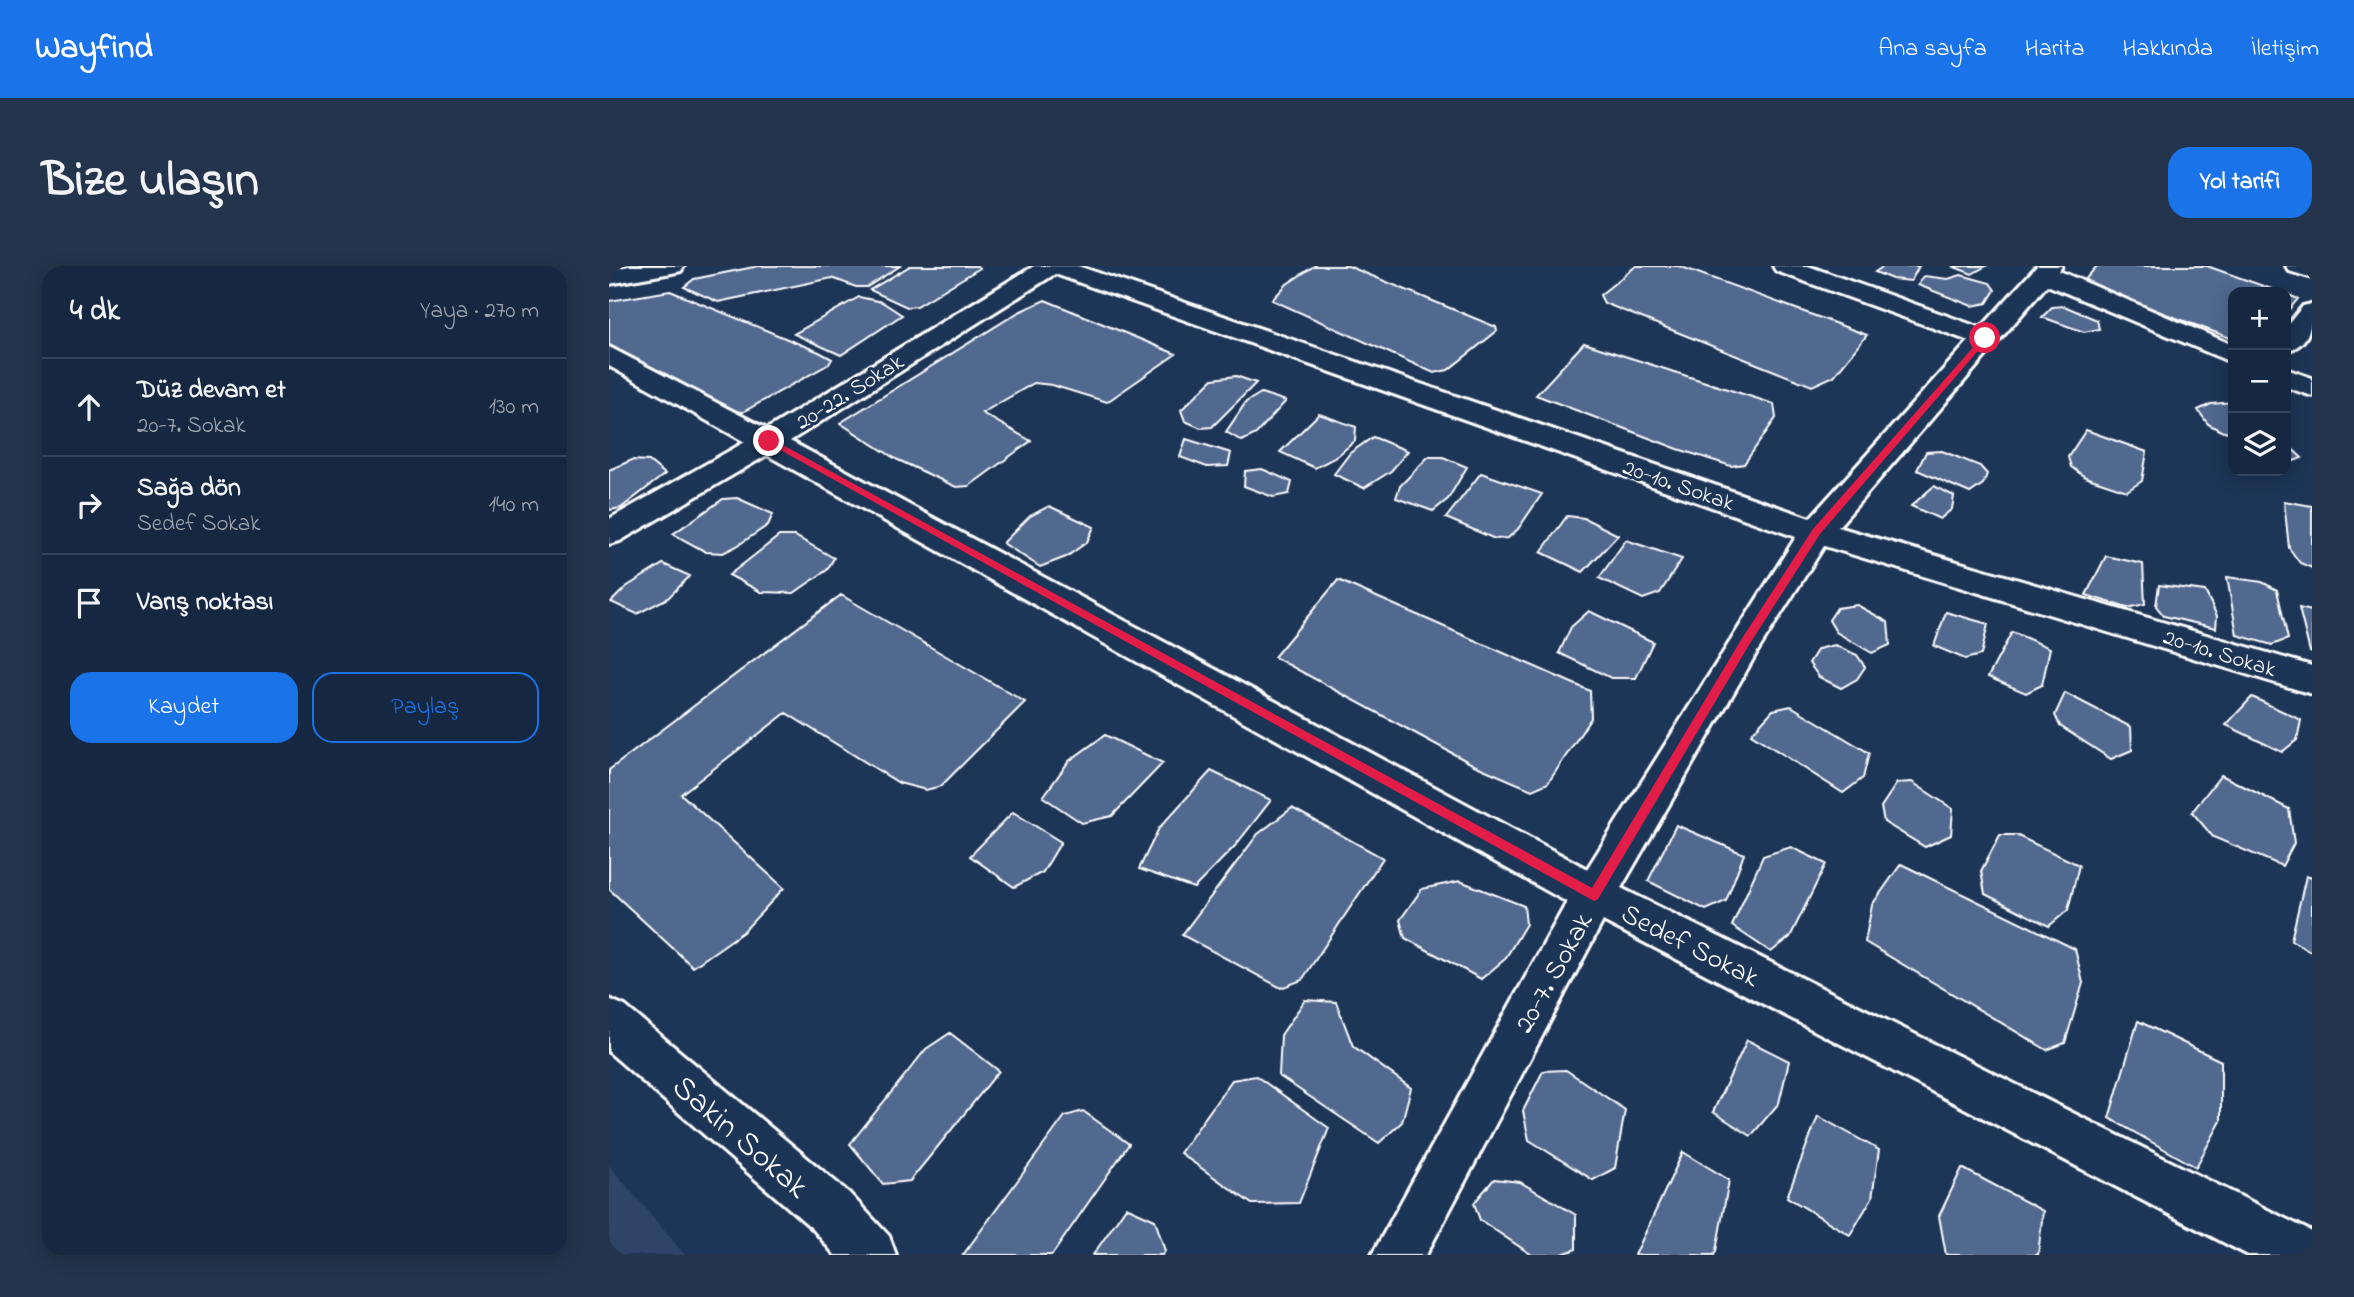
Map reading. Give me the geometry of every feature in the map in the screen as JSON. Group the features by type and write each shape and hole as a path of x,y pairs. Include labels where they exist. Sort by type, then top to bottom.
{"street":[{"path":"609,277 672,266"},
{"name":"20-22. Sokak","path":"609,533 769,441 1052,266"},
{"name":"20-10. Sokak","path":"1052,266 1816,532 2312,680"},
{"path":"1785,266 1985,338"},
{"path":"2298,266 2312,271"},
{"path":"2047,270 2228,353"},
{"name":"20-7. Sokak","path":"1398,1255 1594,895 1745,643 1816,532 2047,270"},
{"path":"2291,336 2312,312"},
{"name":"Sedef Sokak","path":"609,355 1594,895 2302,1255"},
{"path":"2291,379 2312,388"},
{"name":"Sakin Sokak","path":"609,1022 831,1211 870,1255"}],"shaded area":[{"path":"609,1165 685,1255 609,1255"}],"building":[{"path":"759,266 900,266 867,287 856,287 832,278 718,302 684,287 694,279"},
{"path":"910,266 980,268 917,306 907,307 870,290"},
{"path":"1314,266 1348,266 1496,327 1497,331 1448,370 1434,373 1272,300 1287,284"},
{"path":"1636,266 1679,266 1867,335 1834,376 1812,386 1604,303 1600,295"},
{"path":"1884,266 1919,266 1911,281 1892,279 1875,272"},
{"path":"1952,266 1986,266 1972,274"},
{"path":"2097,266 2207,266 2266,287 2228,287 2228,337 2082,283"},
{"path":"1961,275 1990,283 1995,290 1987,303 1972,306 1918,285 1924,276 1948,279"},
{"path":"670,291 832,359 829,364 743,412 721,410 609,345 609,301"},
{"path":"2291,296 2298,299 2291,307"},
{"path":"859,297 882,302 902,315 841,355 794,334"},
{"path":"1045,300 1176,354 1107,402 1052,385 1034,383 982,413 1031,441 969,486 956,487 896,459 840,423 1019,312"},
{"path":"2064,306 2097,320 2099,329 2084,332 2042,317 2052,307"},
{"path":"1584,343 1774,404 1776,418 1744,464 1731,466 1678,449 1536,395"},
{"path":"1236,376 1256,383 1212,427 1201,428 1185,421 1181,410 1213,379"},
{"path":"1261,393 1286,401 1256,434 1242,441 1226,432 1246,402"},
{"path":"2228,402 2228,432 2223,432 2208,424 2198,410 2211,404"},
{"path":"1319,414 1356,427 1355,441 1336,457 1315,468 1280,452"},
{"path":"2086,430 2147,452 2142,481 2127,491 2085,477 2071,467 2068,457"},
{"path":"1373,437 1408,451 1391,471 1364,488 1334,474 1350,453"},
{"path":"1186,439 1231,453 1228,466 1207,467 1180,457"},
{"path":"2291,448 2302,458 2291,462"},
{"path":"1942,451 1980,466 1987,474 1983,484 1970,493 1917,470 1926,452"},
{"path":"1428,457 1443,457 1467,467 1448,499 1433,511 1396,498 1400,486"},
{"path":"632,460 649,461 665,474 621,508 609,510 609,470"},
{"path":"1262,469 1292,482 1289,494 1273,497 1244,486 1245,471"},
{"path":"1481,473 1542,494 1518,529 1508,538 1495,539 1446,518"},
{"path":"1934,486 1954,496 1952,509 1940,519 1911,506"},
{"path":"737,498 773,514 768,525 737,546 723,553 706,552 673,534 723,499"},
{"path":"2284,501 2312,506 2312,568 2300,563 2289,548"},
{"path":"1049,506 1094,527 1087,542 1066,557 1040,567 1003,543 1030,516"},
{"path":"1567,516 1584,518 1618,535 1583,572 1541,552"},
{"path":"779,536 795,536 834,558 827,570 794,593 761,592 729,575"},
{"path":"1626,540 1682,559 1660,593 1643,599 1599,578"},
{"path":"2106,556 2143,564 2145,604 2127,608 2086,595"},
{"path":"663,564 690,576 668,598 637,614 611,602 626,587"},
{"path":"2227,577 2262,582 2277,590 2288,639 2272,645 2237,635"},
{"path":"1338,580 1590,691 1591,718 1548,783 1532,790 1474,765 1274,657"},
{"path":"2159,585 2205,591 2217,616 2216,628 2164,616 2156,606"},
{"path":"841,595 1025,702 941,786 926,790 899,783 786,713 681,794 784,888 743,932 693,967 609,889 609,770"},
{"path":"1857,605 1888,622 1890,645 1872,653 1836,632 1829,620 1837,608"},
{"path":"2299,608 2312,611 2312,653 2310,652"},
{"path":"1589,611 1653,642 1636,678 1611,678 1559,653 1571,627"},
{"path":"1946,612 1988,624 1981,655 1965,659 1934,646"},
{"path":"2012,632 2050,648 2042,685 2026,693 1988,677"},
{"path":"1835,645 1857,655 1865,667 1857,679 1841,688 1819,677 1809,663 1818,649"},
{"path":"2065,693 2131,727 2132,750 2111,759 2060,726 2055,715"},
{"path":"2252,697 2301,720 2297,740 2282,752 2226,725"},
{"path":"1791,706 1869,753 1863,778 1843,793 1751,734 1773,710"},
{"path":"1105,735 1163,763 1112,816 1082,823 1043,797 1069,761"},
{"path":"1211,771 1271,800 1235,846 1194,888 1139,869 1159,828"},
{"path":"2221,775 2289,809 2294,843 2282,866 2213,837 2192,812"},
{"path":"1912,782 1953,809 1951,835 1925,847 1884,822 1881,807 1897,783"},
{"path":"1292,808 1383,858 1302,980 1281,988 1182,935 1258,834"},
{"path":"1013,812 1061,842 1043,872 1014,887 970,856"},
{"path":"1676,825 1744,854 1726,901 1706,910 1648,881"},
{"path":"2000,835 2016,835 2079,865 2068,910 2049,926 1985,894 1981,871"},
{"path":"1791,847 1826,864 1790,937 1771,952 1732,926 1763,856"},
{"path":"1901,864 2075,949 2083,983 2065,1043 2047,1050 1865,942 1872,905"},
{"path":"2306,876 2312,878 2312,952 2291,940"},
{"path":"1460,881 1524,906 1526,924 1505,959 1481,979 1405,938 1400,920 1422,889"},
{"path":"1305,1000 1336,1002 1353,1046 1411,1088 1402,1122 1379,1143 1279,1076 1281,1035"},
{"path":"2138,1021 2221,1061 2221,1121 2196,1167 2109,1118"},
{"path":"950,1033 999,1071 910,1181 883,1184 850,1144 926,1049"},
{"path":"1747,1040 1789,1061 1779,1103 1751,1136 1713,1112"},
{"path":"1566,1070 1625,1110 1615,1168 1593,1180 1529,1140 1523,1111 1543,1071"},
{"path":"1256,1076 1329,1128 1299,1203 1252,1204 1180,1153 1232,1080"},
{"path":"1083,1111 1129,1144 1052,1255 963,1255 1065,1116"},
{"path":"1818,1116 1879,1150 1872,1198 1850,1235 1787,1197"},
{"path":"1683,1152 1729,1180 1716,1251 1714,1255 1635,1255"},
{"path":"1962,1168 2043,1211 2038,1255 1946,1255 1939,1216"},
{"path":"1494,1179 1520,1182 1576,1215 1576,1249 1560,1255 1532,1255 1480,1220 1474,1203"},
{"path":"1126,1207 1155,1220 1165,1251 1162,1255 1093,1255"}],"route":[{"path":"769,441 1594,895 1745,643 1816,532 1985,338"}]}
